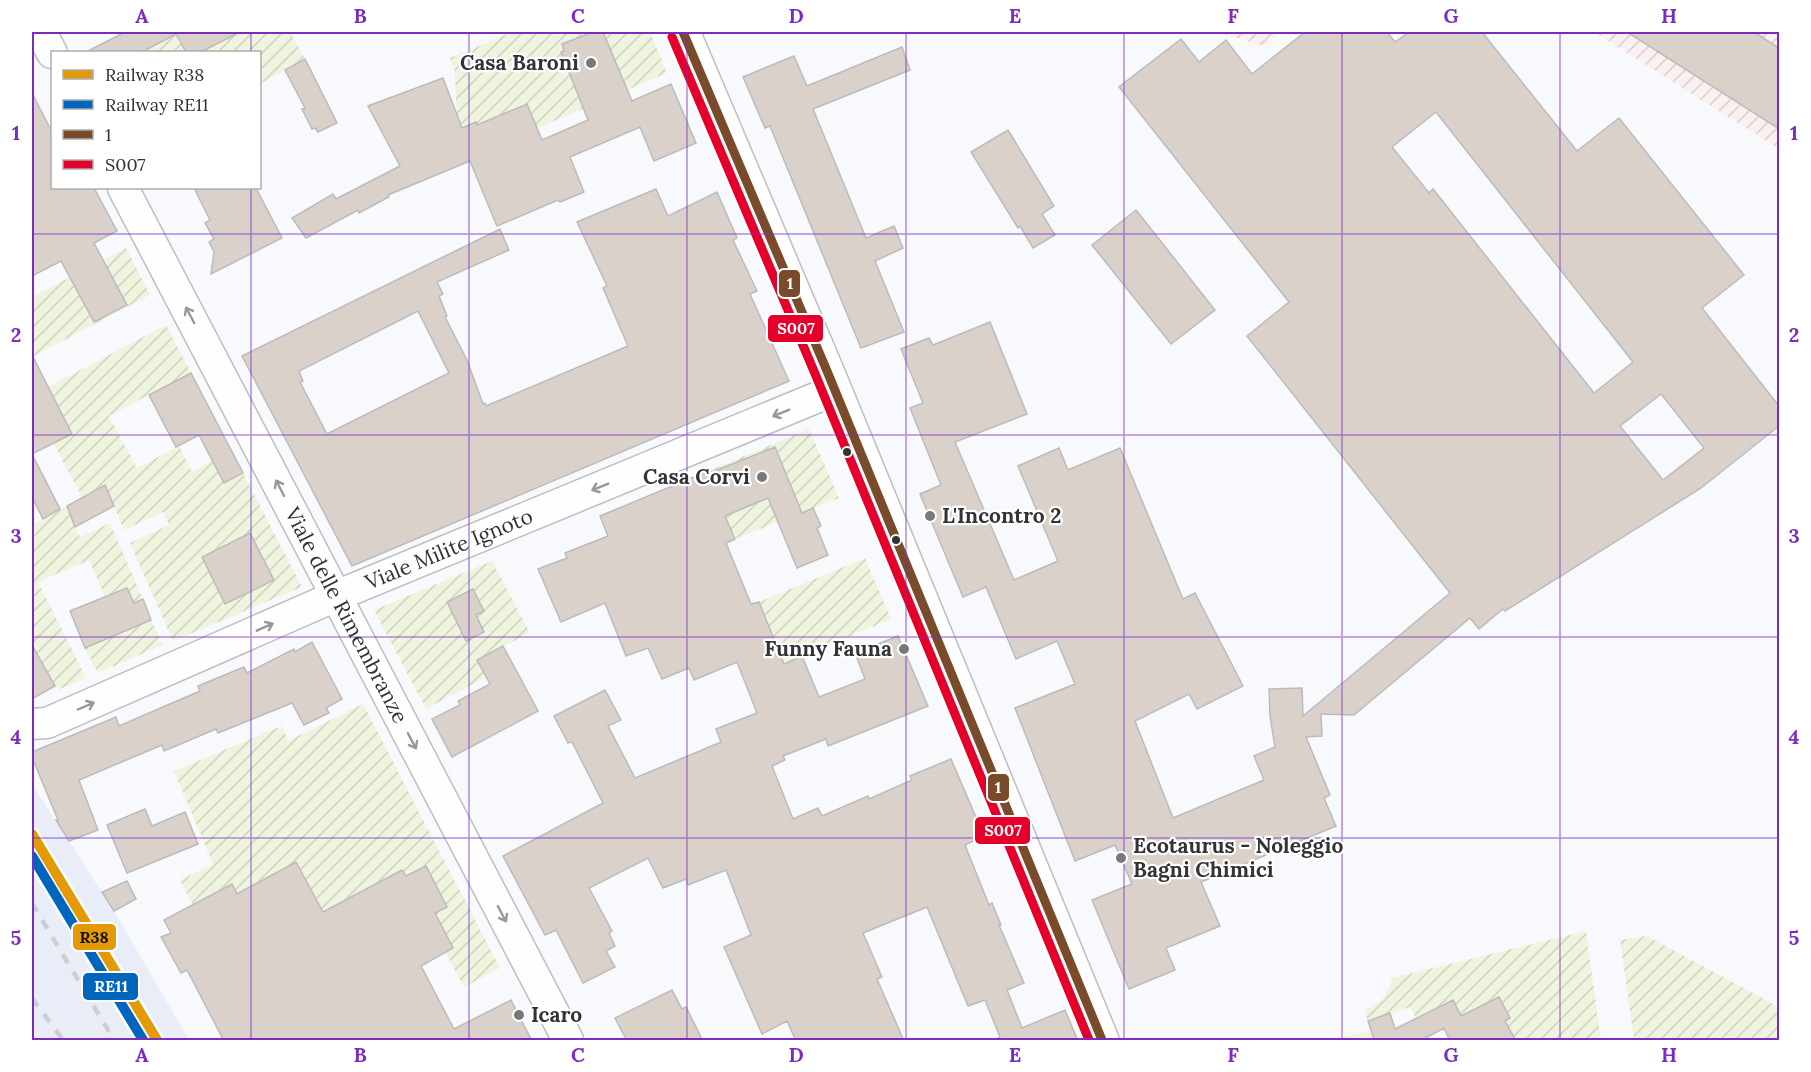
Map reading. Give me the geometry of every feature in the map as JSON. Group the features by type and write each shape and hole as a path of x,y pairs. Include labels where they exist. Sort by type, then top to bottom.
{"street":[{"path":"41,32 51,51"},
{"path":"683,32 835,390 1102,1041"},
{"name":"Viale delle Rimembranze","path":"124,189 568,1041"},
{"name":"Viale Milite Ignoto","path":"32,724 37,725 56,719 336,596 835,390"}],"shaded area":[{"path":"1217,32 1282,32 1264,46"},
{"path":"1594,32 1779,32 1779,149"},
{"path":"32,784 114,911 189,1040 32,1040"}],"green space":[{"path":"156,32 290,32 305,59 261,83 261,51 144,51 161,42"},
{"path":"512,32 650,32 667,73 537,128 527,104 477,125 457,130 455,72 450,58"},
{"path":"126,248 150,295 32,357 32,297"},
{"path":"166,325 191,373 109,416 137,468 179,446 192,472 212,461 224,483 243,473 302,587 173,641 130,543 169,525 163,512 124,530 105,485 82,497 53,443 72,434 48,387"},
{"path":"809,429 839,498 735,539 706,472"},
{"path":"67,506 80,537 110,523 143,599 134,603 127,588 105,597 89,560 38,582 86,678 60,689 55,686 32,645 32,525"},
{"path":"865,558 891,619 784,664 759,602"},
{"path":"492,561 530,633 478,659 486,677 426,709 374,610"},
{"path":"151,620 163,645 98,673 85,648"},
{"path":"363,704 500,968 464,987 445,952 453,948 435,913 447,906 425,866 406,876 402,870 323,912 239,897 232,884 193,905 180,880 213,864 174,771 282,726 288,741"},
{"path":"1586,931 1601,1040 1512,1040 1515,1039 1513,1035 1509,1036 1502,1023 1510,1018 1499,997 1461,1016 1452,1000 1416,1018 1410,1007 1368,1021 1364,1010 1383,998 1392,978"},
{"path":"1647,936 1779,1007 1779,1040 1634,1040 1620,940"},
{"path":"1371,1031 1375,1040 1329,1040"}],"building":[{"path":"125,32 240,32 203,51 185,51 176,34 144,51 88,51"},
{"path":"593,32 603,32 632,101 671,84 696,143 654,161 640,127 570,157 584,192 560,202 558,200 497,226 470,161 388,195 389,197 359,213 358,210 306,238 292,218 333,194 336,199 400,166 368,106 443,78 462,128 476,122 477,125 527,104 542,140 588,120 561,52 564,51 562,44"},
{"path":"1305,32 1387,32 1395,42 1409,32 1482,32 1577,151 1619,118 1744,275 1702,308 1779,406 1779,426 1701,488 1505,611 1503,609 1479,629 1470,618 1354,715 1321,714 1322,736 1306,737 1330,795 1324,798 1336,826 1201,882 1220,926 1166,948 1175,970 1129,989 1092,900 1132,884 1115,845 1075,861 1015,708 1075,684 1057,641 1016,659 986,587 963,597 920,494 941,485 910,408 923,403 901,349 929,338 933,345 990,322 1027,414 955,442 1014,580 1058,561 1018,466 1059,448 1068,470 1120,448 1183,599 1195,593 1243,686 1197,709 1189,694 1135,721 1173,818 1264,780 1254,756 1275,747 1269,689 1302,688 1303,716 1450,593 1247,336 1289,302 1119,87 1181,39 1199,62 1226,40 1252,74","holes":["1436,112 1633,362 1594,393 1433,189 1429,193 1392,147","1661,394 1704,448 1663,480 1620,426"]},
{"path":"1627,32 1754,32 1779,48 1779,129"},
{"path":"902,47 910,70 813,109 866,238 894,226 903,248 875,261 904,332 861,348 770,126 765,128 743,77 794,56 807,86"},
{"path":"305,59 337,123 318,132 315,128 312,129 302,109 305,108 285,70"},
{"path":"32,93 51,130 51,189 95,189 117,231 94,243 127,305 94,322 61,261 32,276"},
{"path":"1008,130 1054,206 1042,214 1055,235 1033,248 971,152"},
{"path":"194,189 257,189 282,238 211,274 214,252 209,242 214,239 205,223 210,220"},
{"path":"656,189 668,216 717,192 737,238 733,240 757,291 750,294 789,381 352,566 242,356 500,229 509,250 437,282 443,294 439,296 447,316 445,317 467,360 483,404 485,403 486,406 628,346 603,288 607,286 577,222","holes":["418,311 449,373 327,434 300,382 303,381 299,371"]},
{"path":"1136,210 1215,310 1171,344 1092,245"},
{"path":"32,355 72,434 32,454"},
{"path":"191,373 243,473 224,483 199,435 176,447 149,395"},
{"path":"775,447 802,513 813,508 821,526 817,528 828,555 797,568 768,498 725,516 735,539 726,543 751,604 759,602 784,664 802,656 819,697 865,679 855,653 898,636 928,706 828,746 826,739 783,756 785,760 772,766 793,819 818,808 822,816 868,796 869,799 912,780 910,776 951,759 984,836 965,845 989,905 992,903 1024,983 1007,990 1022,1028 1065,1010 1078,1041 993,1041 1000,1037 985,1000 968,1006 927,907 863,933 882,977 877,979 904,1041 796,1041 787,1021 762,1034 724,947 751,935 726,870 688,885 686,879 663,888 648,858 589,888 612,931 609,933 615,946 606,951 615,967 583,983 556,930 545,935 503,856 603,803 572,742 568,743 554,716 605,690 621,720 608,726 635,778 721,742 716,729 757,713 737,662 694,680 689,668 662,679 648,648 626,656 605,603 561,622 538,569 567,558 565,553 608,536 600,516 706,472 707,474"},
{"path":"32,454 60,509 43,519 32,497"},
{"path":"105,485 114,506 75,527 67,506"},
{"path":"250,533 274,580 225,604 202,557"},
{"path":"127,588 134,603 143,599 151,620 85,648 70,611"},
{"path":"473,589 484,611 476,615 484,632 466,641 447,602"},
{"path":"312,642 342,699 326,708 329,713 304,725 292,703 218,733 216,729 164,751 162,745 79,780 98,830 69,841 56,820 58,820 32,752 116,717 119,726 200,691 198,686 244,667 247,673"},
{"path":"32,645 55,686 32,699"},
{"path":"503,646 538,711 452,757 432,719 460,705 458,701 490,684 477,660"},
{"path":"145,809 152,826 185,812 198,844 127,873 107,825"},
{"path":"296,862 323,912 402,870 406,876 426,866 447,907 435,913 453,948 421,966 454,1029 511,1000 532,1041 224,1041 187,970 181,973 161,937 171,933 164,920 232,884 237,894"},
{"path":"127,881 136,899 114,911 102,892"},
{"path":"672,990 682,1009 686,1007 703,1041 627,1041 615,1018"},
{"path":"1499,997 1510,1018 1505,1021 1516,1041 1450,1041 1444,1028 1420,1041 1371,1041 1374,1039 1368,1021 1390,1013 1395,1029 1453,1000 1461,1016"}],"railway":[{"path":"32,903 114,1040"},
{"path":"32,998 63,1040"}],"rail line":[{"name":"R38","path":"32,834 157,1040"},
{"name":"RE11","path":"32,856 143,1040"}],"transit line":[{"name":"1","path":"683,32 827,371 1102,1040"},
{"name":"S007","path":"672,37 816,376 1089,1040"}],"place":[{"name":"Casa Baroni","path":"591,63"},
{"name":"Casa Corvi","path":"762,477"},
{"name":"L'Incontro 2","path":"930,516"},
{"name":"Funny Fauna","path":"904,649"},
{"name":"Ecotaurus - Noleggio Bagni Chimici","path":"1121,858"},
{"name":"Icaro","path":"519,1015"}]}
